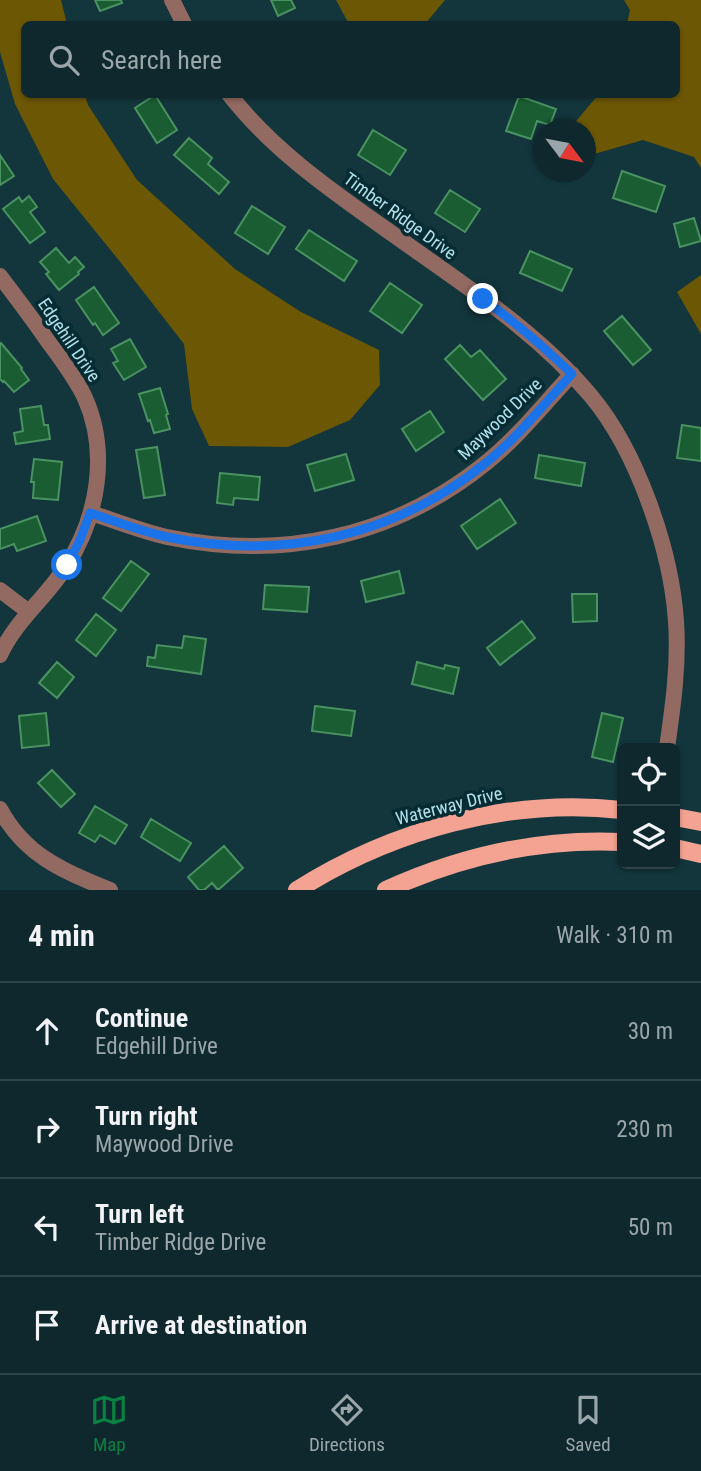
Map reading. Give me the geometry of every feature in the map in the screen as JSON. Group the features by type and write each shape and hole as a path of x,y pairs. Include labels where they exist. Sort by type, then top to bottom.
{"main road":[{"name":"Waterway Drive","path":"297,890 353,859 393,841 464,820 520,811 563,808 617,810"},
{"path":"680,818 701,822"},
{"path":"386,890 441,867 482,855 565,842 617,842"},
{"path":"680,849 701,854"}],"street":[{"path":"172,0 182,21"},
{"name":"Timber Ridge Drive","path":"232,98 259,130 326,187 503,313 543,347 572,374 605,415 631,460 652,513 673,597 677,659 668,743"},
{"name":"Edgehill Drive","path":"0,654 15,629 67,565 80,540 90,513 97,482 98,462 96,437 89,408 74,377 3,286"},
{"name":"Maywood Drive","path":"90,513 164,536 246,546 319,541 357,532 410,512 462,481 507,443 572,374"},
{"path":"0,590 29,612"},
{"path":"0,809 14,832 45,860 110,890"}],"shaded area":[{"path":"0,0 61,0 66,21 21,21 21,98 86,98 137,180 235,269 301,312 379,350 380,385 350,420 288,447 209,446 192,409 184,344 53,179 15,104 0,52"},
{"path":"336,0 445,0 428,21 347,21"},
{"path":"624,0 701,0 701,168 694,157 643,140 596,153 596,119 578,119 595,98 680,98 680,21 628,21 630,10"},
{"path":"701,275 701,334 677,292"}],"building":[{"path":"95,0 121,0 122,3 100,11"},
{"path":"271,0 291,0 295,8 278,16"},
{"path":"150,98 157,98 177,130 157,143 135,108"},
{"path":"518,98 556,109 552,119 533,119 531,139 506,131"},
{"path":"373,130 406,150 390,175 358,155"},
{"path":"189,138 212,158 208,164 229,182 219,194 174,155"},
{"path":"0,155 14,176 0,185"},
{"path":"622,171 665,186 656,212 613,198"},
{"path":"450,190 480,209 465,232 435,213"},
{"path":"29,196 37,207 30,212 45,232 30,243 3,209 19,197 22,202"},
{"path":"252,206 285,227 268,254 235,233"},
{"path":"694,218 701,241 680,247 674,224"},
{"path":"309,230 357,261 344,281 296,249"},
{"path":"56,248 69,263 75,257 84,267 59,290 40,262"},
{"path":"530,251 572,269 562,291 520,273"},
{"path":"390,283 422,305 402,333 370,311"},
{"path":"94,287 119,323 103,335 76,300"},
{"path":"622,316 651,350 633,365 604,331"},
{"path":"130,339 146,367 124,380 113,363 118,361 111,349"},
{"path":"1,343 29,380 14,392 0,379"},
{"path":"460,345 471,357 480,350 506,379 483,400 445,359"},
{"path":"160,388 170,429 154,433 139,394"},
{"path":"41,406 44,425 48,425 50,439 16,444 14,433 23,431 20,409"},
{"path":"430,411 444,432 416,451 402,429"},
{"path":"682,425 701,428 701,461 677,458"},
{"path":"157,447 165,495 144,498 136,450"},
{"path":"346,454 354,480 315,491 307,465"},
{"path":"539,455 585,463 581,486 535,478"},
{"path":"34,459 62,462 58,500 33,498 34,482 31,482"},
{"path":"220,473 260,477 258,500 234,498 233,505 217,503"},
{"path":"500,499 516,523 477,549 461,526"},
{"path":"37,516 46,541 17,551 14,544 0,549 0,529"},
{"path":"131,561 149,574 121,611 103,598"},
{"path":"399,571 404,593 366,602 361,581"},
{"path":"265,585 309,587 307,612 263,609"},
{"path":"572,594 597,594 597,621 573,622"},
{"path":"96,614 116,630 96,656 76,640"},
{"path":"522,621 535,638 500,665 487,648"},
{"path":"184,636 206,639 201,674 147,666 148,657 155,658 157,645 182,648"},
{"path":"57,662 74,677 57,698 39,683"},
{"path":"417,662 444,669 445,665 459,668 453,694 412,684"},
{"path":"315,706 355,711 351,736 312,731"},
{"path":"46,713 49,745 22,748 19,716"},
{"path":"602,713 623,718 613,762 592,757"},
{"path":"52,770 75,794 61,807 38,783"},
{"path":"95,806 127,825 115,844 100,835 95,842 79,833"},
{"path":"151,819 191,843 180,861 141,837"},
{"path":"224,846 243,868 218,890 212,883 204,890 199,890 188,877"}],"route":[{"path":"67,565 90,513 164,536 246,546 284,545 319,541 357,532 410,512 437,497 488,461 572,374 503,313 483,299"}]}
